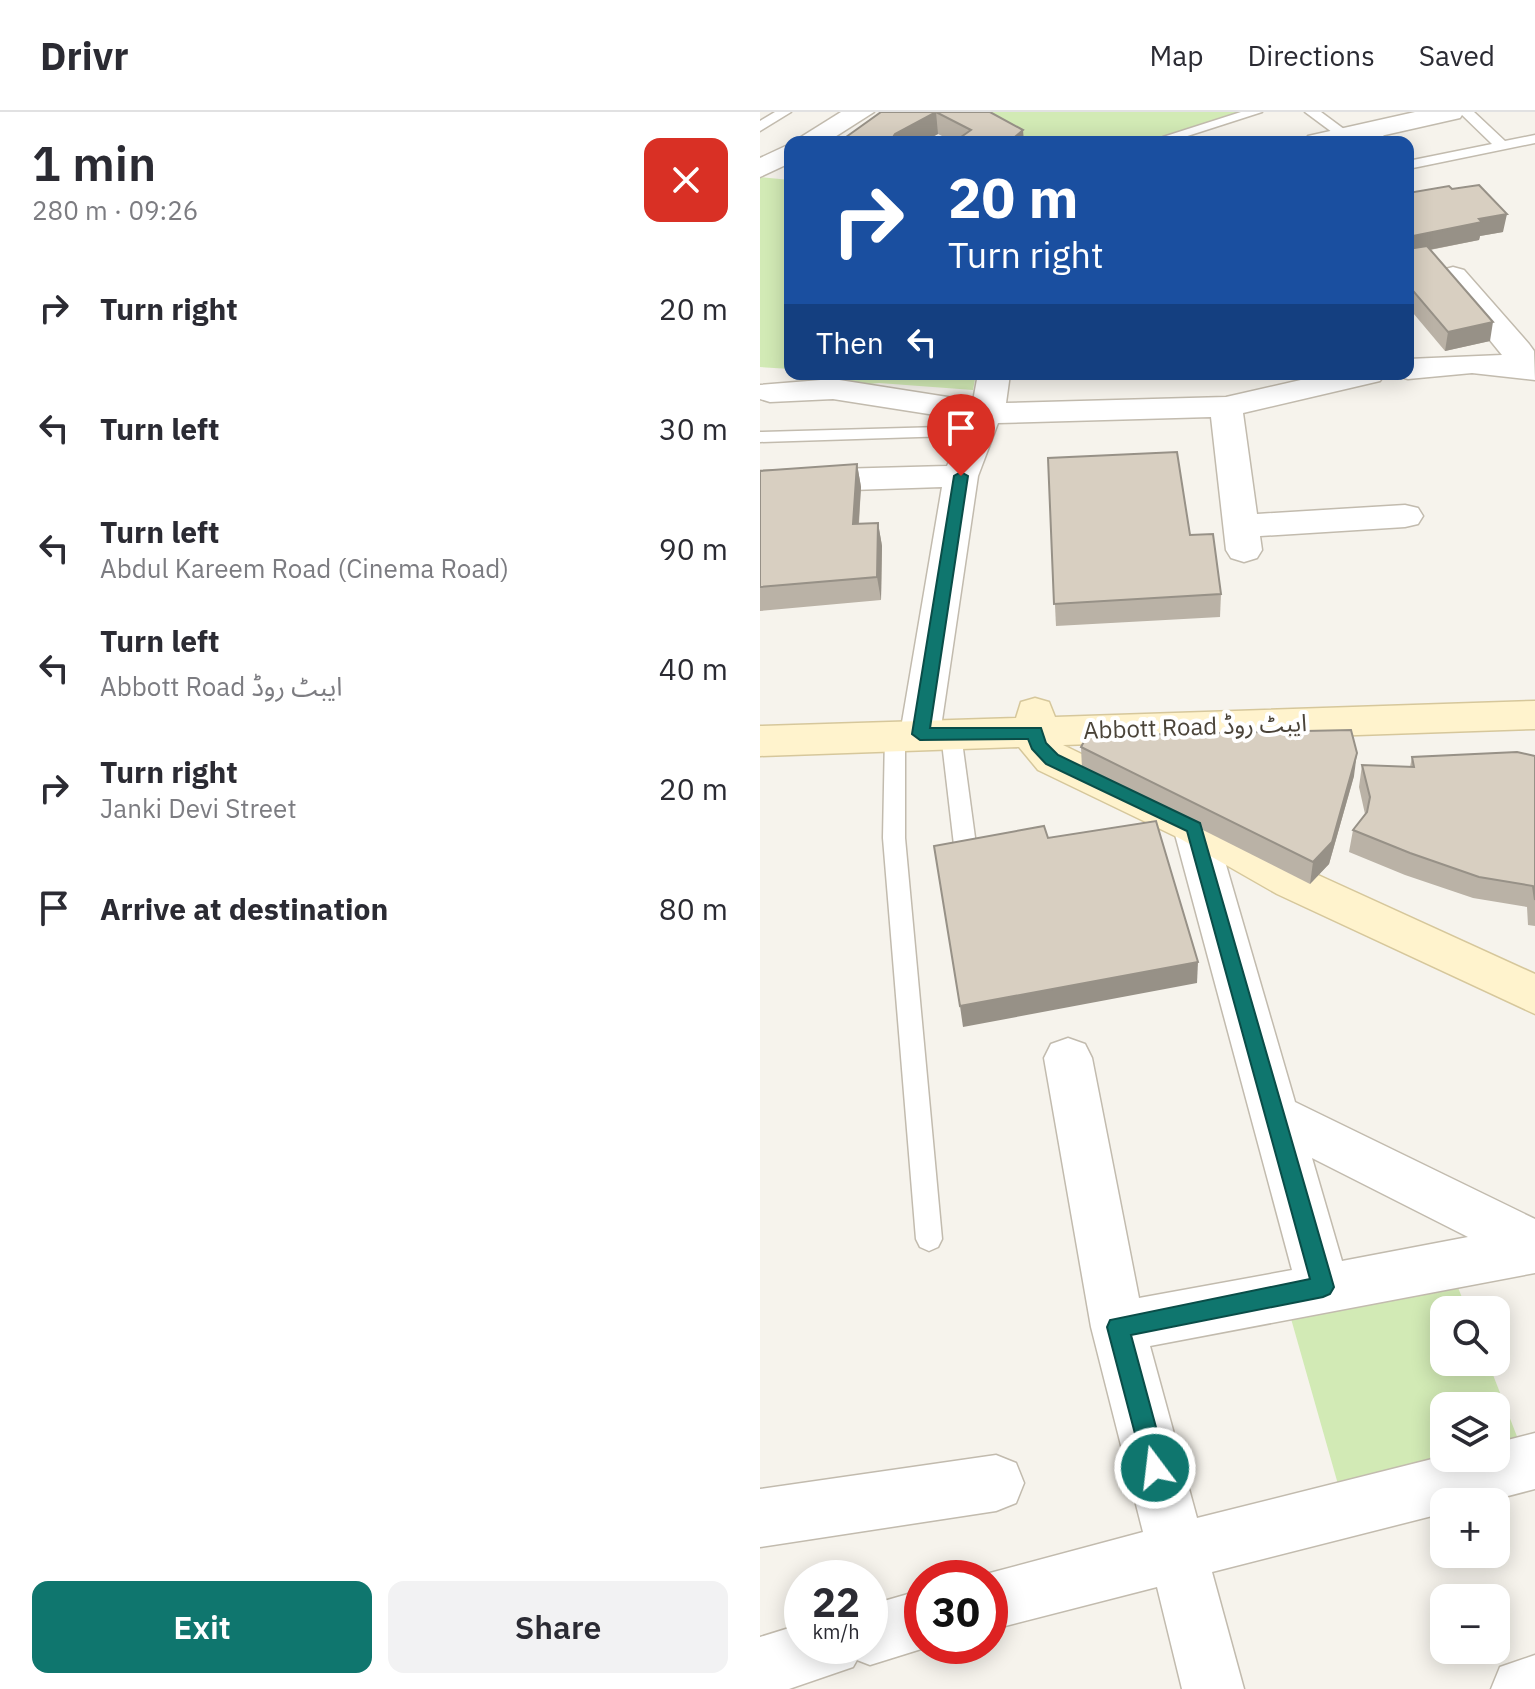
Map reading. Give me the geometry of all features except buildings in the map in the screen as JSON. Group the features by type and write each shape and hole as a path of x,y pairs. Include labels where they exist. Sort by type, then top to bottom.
{"main road":[{"name":"Abbott Road ایبٹ روڈ","path":"760,741 923,728 1535,692"},
{"name":"Abbott Road ایبٹ روڈ","path":"760,715 923,728"},
{"name":"Abbott Road ایبٹ روڈ","path":"1035,721 1535,715"},
{"path":"1035,721 1038,745 1052,759 1194,827 1292,882 1535,995"}],"street":[{"path":"818,136 861,112"},
{"path":"1367,136 1439,113"},
{"path":"760,169 784,155"},
{"path":"1414,367 1527,368 1518,351 1438,259"},
{"path":"923,728 961,476 982,422 992,380"},
{"path":"770,392 833,389 982,422 1226,407 1343,380"},
{"path":"1226,407 1242,538 1405,516"},
{"path":"760,482 961,476"},
{"path":"1194,827 1323,1287"},
{"path":"1068,1058 1118,1327 1213,1689"},
{"path":"1274,1115 1535,1247"},
{"path":"1118,1327 1535,1247"},
{"path":"1008,1595 1130,1561 1178,1552 1535,1461"},
{"path":"760,1518 996,1483"},
{"path":"760,1667 784,1660"},
{"path":"1522,1689 1535,1686"}],"lane":[{"path":"760,127 784,112"},
{"path":"1173,136 1255,112"},
{"path":"1312,112 1367,136"},
{"path":"1466,112 1502,146"},
{"path":"1414,163 1535,139"},
{"path":"760,437 982,422"},
{"path":"923,728 965,845"},
{"path":"923,728 894,838 929,1239"}],"green space":[{"path":"954,112 1252,112 1176,136 1016,136 987,120"},
{"path":"760,177 784,179 784,369 760,367"},
{"path":"814,380 975,380 973,390 879,383 813,390"},
{"path":"1449,1265 1461,1296 1430,1296 1430,1376 1493,1376 1500,1392 1430,1392 1430,1472 1473,1472 1345,1509 1284,1294"},
{"path":"1510,1418 1525,1457 1510,1461"}],"route":[{"path":"961,476 920,734 1036,732 1038,745 1052,759 1194,827 1323,1287 1118,1327 1155,1468"}]}
